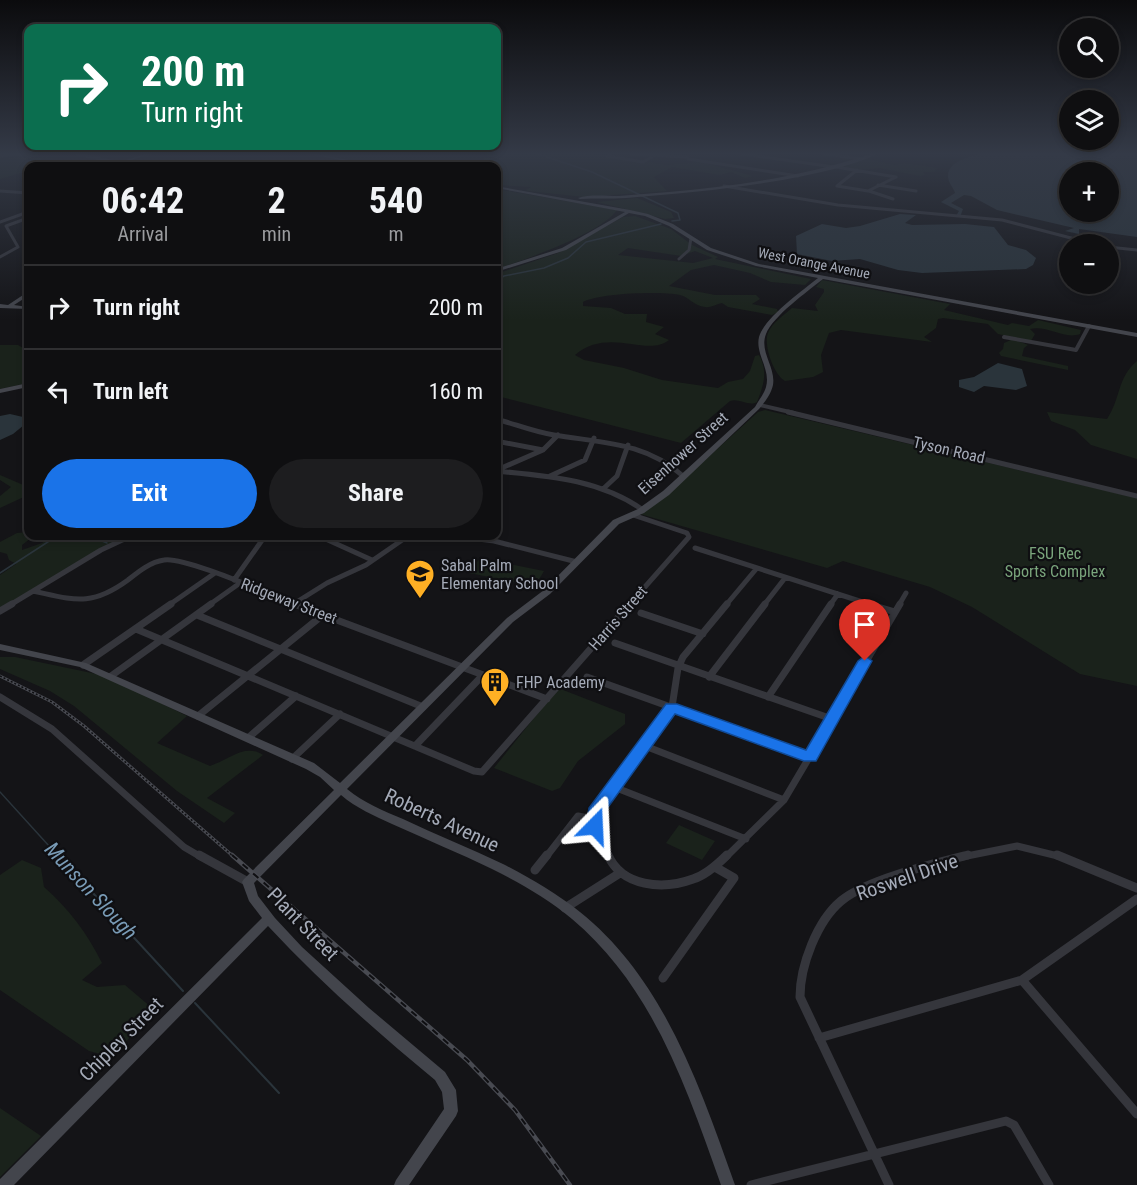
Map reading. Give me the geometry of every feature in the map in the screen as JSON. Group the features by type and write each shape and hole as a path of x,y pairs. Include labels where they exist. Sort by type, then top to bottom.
{"street":[{"name":"West Orange Avenue","path":"620,209 665,222 709,249 737,260 1137,335"},
{"path":"885,209 1002,220 1059,235"},
{"path":"517,264 580,238 624,210"},
{"path":"501,269 561,250 630,211"},
{"path":"0,222 24,213"},
{"path":"0,257 18,247 6,226 24,219"},
{"path":"679,259 689,250 691,238"},
{"path":"1119,248 1137,250"},
{"name":"Eisenhower Street","path":"248,882 510,620 547,592 616,522 643,510 760,405 770,382 761,342 764,331 822,277"},
{"path":"10,306 24,297"},
{"path":"0,306 24,308"},
{"path":"1004,337 1076,350 1089,326"},
{"path":"0,391 24,386"},
{"name":"Tyson Road","path":"760,405 1137,496"},
{"path":"501,420 558,435 594,438 628,445 667,463 683,476"},
{"path":"501,469 543,450 558,435"},
{"path":"550,476 588,460 593,451 594,438"},
{"path":"501,442 543,450"},
{"path":"603,489 617,476 628,445"},
{"path":"501,471 550,476 603,489 633,502 643,510"},
{"name":"Harris Street","path":"415,746 482,772 689,537 687,533 633,515"},
{"path":"0,611 101,550 122,540"},
{"path":"111,676 197,615 237,582 263,540"},
{"path":"328,540 372,560"},
{"path":"295,603 372,560 402,540"},
{"path":"482,540 577,562"},
{"path":"695,548 895,612"},
{"name":"Ridgeway Street","path":"33,591 90,600 104,596 155,563 168,558 215,573 547,699"},
{"path":"756,568 679,666 672,707 614,787 594,819 600,841 620,873 631,881 671,885 695,879 715,867 784,800 906,593"},
{"path":"83,665 215,573"},
{"path":"709,677 784,578"},
{"path":"768,697 838,594"},
{"path":"641,613 703,634"},
{"path":"198,716 324,614"},
{"path":"197,615 423,707"},
{"path":"136,628 415,746 483,675"},
{"path":"615,643 832,719"},
{"name":"Roberts Avenue","path":"0,646 83,665 248,738 329,777 341,789 375,811 516,876 566,908 599,936 622,962 666,1027 699,1103 728,1185"},
{"path":"588,677 810,757"},
{"path":"248,738 296,696"},
{"name":"Plant Street","path":"0,697 52,729 184,847 248,882 249,894 267,920 347,996 440,1076 449,1090 452,1106 441,1129 401,1185"},
{"path":"292,759 340,714"},
{"path":"645,746 784,800"},
{"path":"329,777 343,780 354,776"},
{"path":"614,787 746,839"},
{"path":"536,870 578,816 594,819"},
{"name":"Roswell Drive","path":"889,1185 800,997 800,980 833,910 854,894 917,871 1009,846 1040,850 1137,888"},
{"path":"663,978 734,878 715,867"},
{"path":"566,908 620,873"},
{"path":"819,1038 1022,980 1137,899"},
{"name":"Chipley Street","path":"4,1185 267,920"},
{"path":"1022,980 1137,1114"},
{"path":"751,1185 997,1122 1010,1121 1049,1185"}],"green space":[{"path":"501,209 617,210 596,228 543,252 501,268"},
{"path":"626,209 664,209 671,212 674,218 665,219"},
{"path":"635,216 671,229 692,245 718,257 715,259 811,279 805,285 771,282 750,273 714,265 691,270 669,286 715,295 756,295 760,299 752,304 777,309 778,312 772,315 728,307 722,303 709,307 701,306 683,296 671,294 616,295 583,302 583,306 611,308 625,314 647,314 646,322 664,327 655,334 669,340 660,345 650,346 601,343 588,347 575,355 584,360 624,368 662,380 718,388 728,382 743,379 750,371 755,356 759,355 764,378 757,402 751,404 730,401 681,443 501,397 501,272 558,253 623,217","holes":["628,248 681,256 695,251 713,258 693,263 618,255"]},
{"path":"822,280 950,304 944,310 1008,325 1012,323 1029,326 1038,320 1081,330 1080,334 1068,335 1037,328 1030,329 1035,334 1031,341 998,334 988,324 943,318 938,319 936,328 924,337 932,342 841,330 829,333 821,355 823,372 813,377 785,381 777,373 771,359 767,345 768,333 775,323 792,308 818,311 815,305 824,289 816,287"},
{"path":"1013,339 1028,345 1024,348 1022,356 1068,366 1068,370 1001,356 999,353 1004,343"},
{"path":"0,345 18,345 24,349 24,384 0,389"},
{"path":"1137,361 1137,459 1091,445 1075,430 1051,421 1047,412 1107,419 1122,381"},
{"name":"FSU Rec Sports Complex","path":"765,410 1137,498 1137,686 1080,674 972,607 930,587 843,561 827,568 640,514 660,501 758,412"},
{"path":"0,475 24,485 24,497 0,508 0,496 11,487 0,480"},
{"path":"24,532 24,540 28,540 22,545 22,550 46,540 121,540 0,609 0,575 16,564 9,560 7,554 0,552 0,542 17,533"},
{"path":"480,558 544,571 535,586 469,573"},
{"path":"0,657 15,657 106,676 187,716 157,743 210,766 244,751 263,755 207,798 235,813 224,823 177,791 74,706 50,691 0,669"},
{"path":"558,688 625,714 625,724 578,761 560,788 552,791 494,768"},
{"path":"679,825 715,841 702,860 666,843"},
{"path":"22,860 41,868 44,887 77,922 102,963 82,980 97,987 125,985 152,1008 120,1050 108,1056 89,1051 0,990 0,875"},
{"path":"0,1108 41,1136 0,1177"}],"shaded area":[{"path":"956,209 963,209 960,217 956,216 959,211"},
{"path":"996,209 1059,209 1059,222 1119,222 1119,209 1137,209 1137,237 1079,229 1079,234 1065,231 1074,228"},
{"path":"900,214 916,215 905,223 912,225 965,224 994,227 1008,245 1026,250 1036,258 1033,265 1026,269 922,273 898,270 860,259 832,261 797,254 796,236 822,224 846,228"},
{"path":"998,363 1022,369 1027,386 1016,390 984,386 974,392 959,387 959,380 974,377"},
{"path":"10,414 23,417 24,425 13,434 0,440 0,416"}],"waterway":[{"name":"Munson Slough","path":"670,209 678,213 680,220 672,221"},
{"name":"Munson Slough","path":"501,278 544,268 568,258 586,242 661,224"},
{"name":"Munson Slough","path":"0,573 51,540"},
{"path":"99,540 107,543"},
{"name":"Munson Slough","path":"0,792 59,857"},
{"name":"Munson Slough","path":"58,855 183,991"},
{"path":"195,1003 279,1093"}],"railway":[{"path":"0,676 52,702 84,726 234,857"},
{"path":"232,855 467,1060 515,1110 570,1185"}],"place":[{"name":"Sabal Palm Elementary School","path":"420,600"},
{"name":"FHP Academy","path":"495,708"}],"route":[{"path":"595,826 594,819 600,806 672,707 810,757 865,661"}]}
